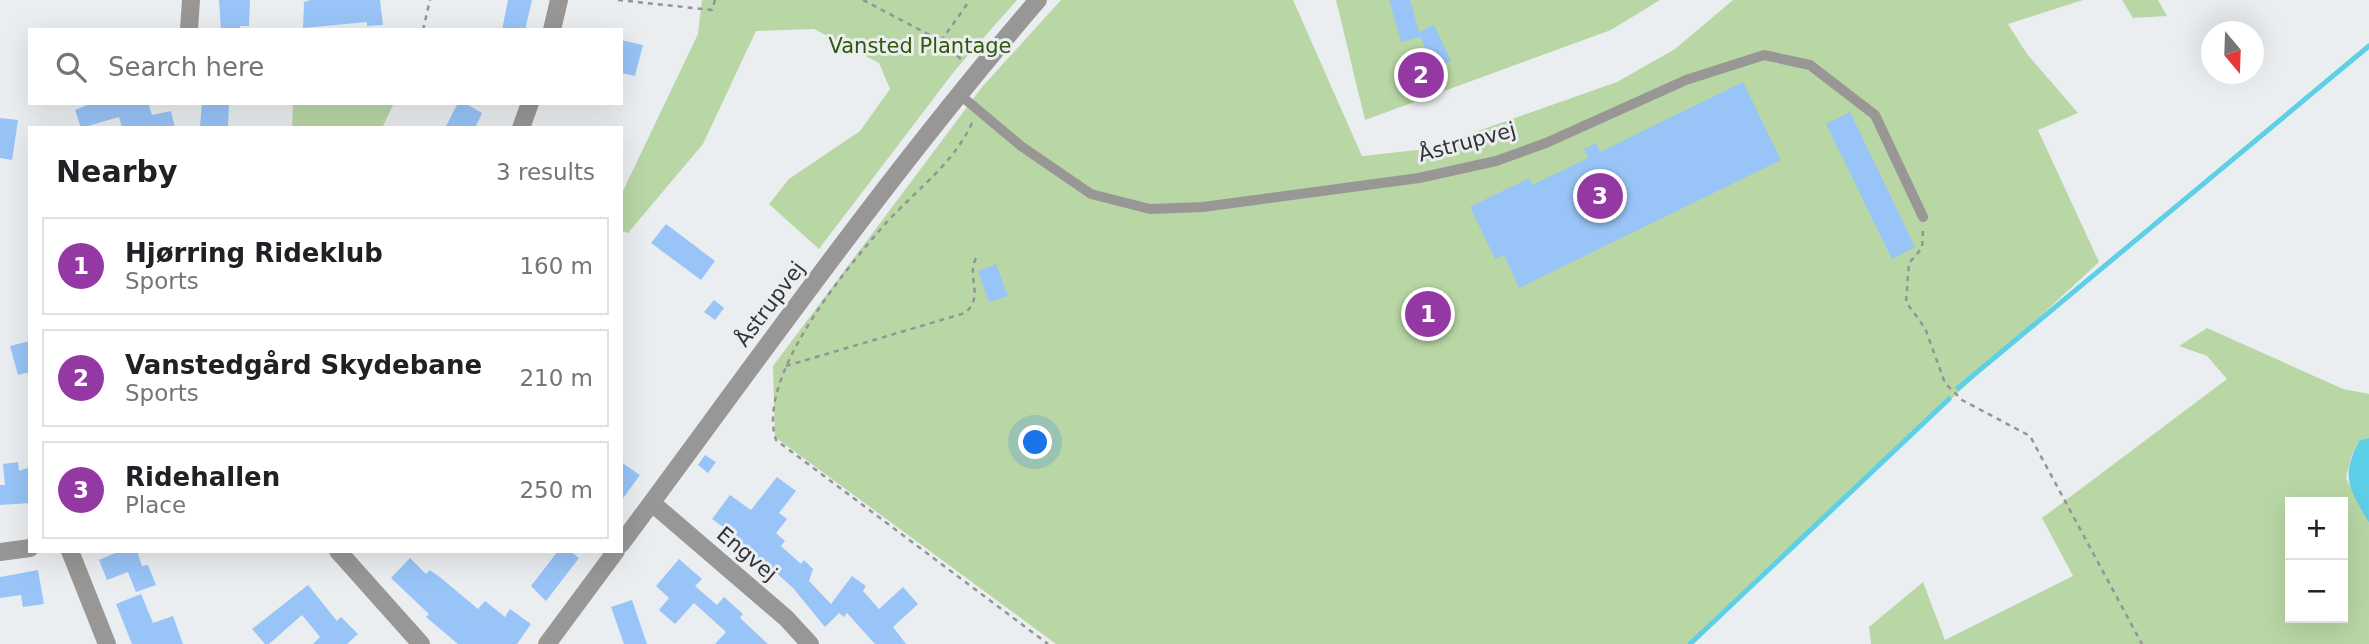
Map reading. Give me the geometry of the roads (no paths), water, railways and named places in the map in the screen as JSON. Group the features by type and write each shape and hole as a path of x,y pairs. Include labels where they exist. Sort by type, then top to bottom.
{"street":[{"path":"189,28 191,0"},
{"path":"552,28 559,0"},
{"name":"Åstrupvej","path":"623,541 767,345 975,73 1038,0"},
{"path":"522,126 529,105"},
{"name":"Engvej","path":"652,503 786,618 810,644"},
{"path":"0,552 28,548"},
{"path":"71,553 107,644"},
{"path":"340,553 421,644"},
{"path":"547,644 615,553"}],"lane":[{"name":"Åstrupvej","path":"959,94 1060,175 1091,194 1150,209 1203,207 1419,178 1496,161 1546,143 1686,80 1764,55 1810,65 1875,115 1923,217"}],"water":[{"path":"2369,438 2369,523 2352,492 2349,474 2350,464 2360,440"}],"waterway":[{"path":"1958,388 2369,46"},
{"path":"1690,644 1949,399"}],"place":[{"name":"Vanstedgård Skydebane","path":"1421,75"},
{"name":"Ridehallen","path":"1600,196"},
{"name":"Hjørring Rideklub","path":"1428,314"}],"park label":[{"name":"Vansted Plantage","path":"920,46"}]}
